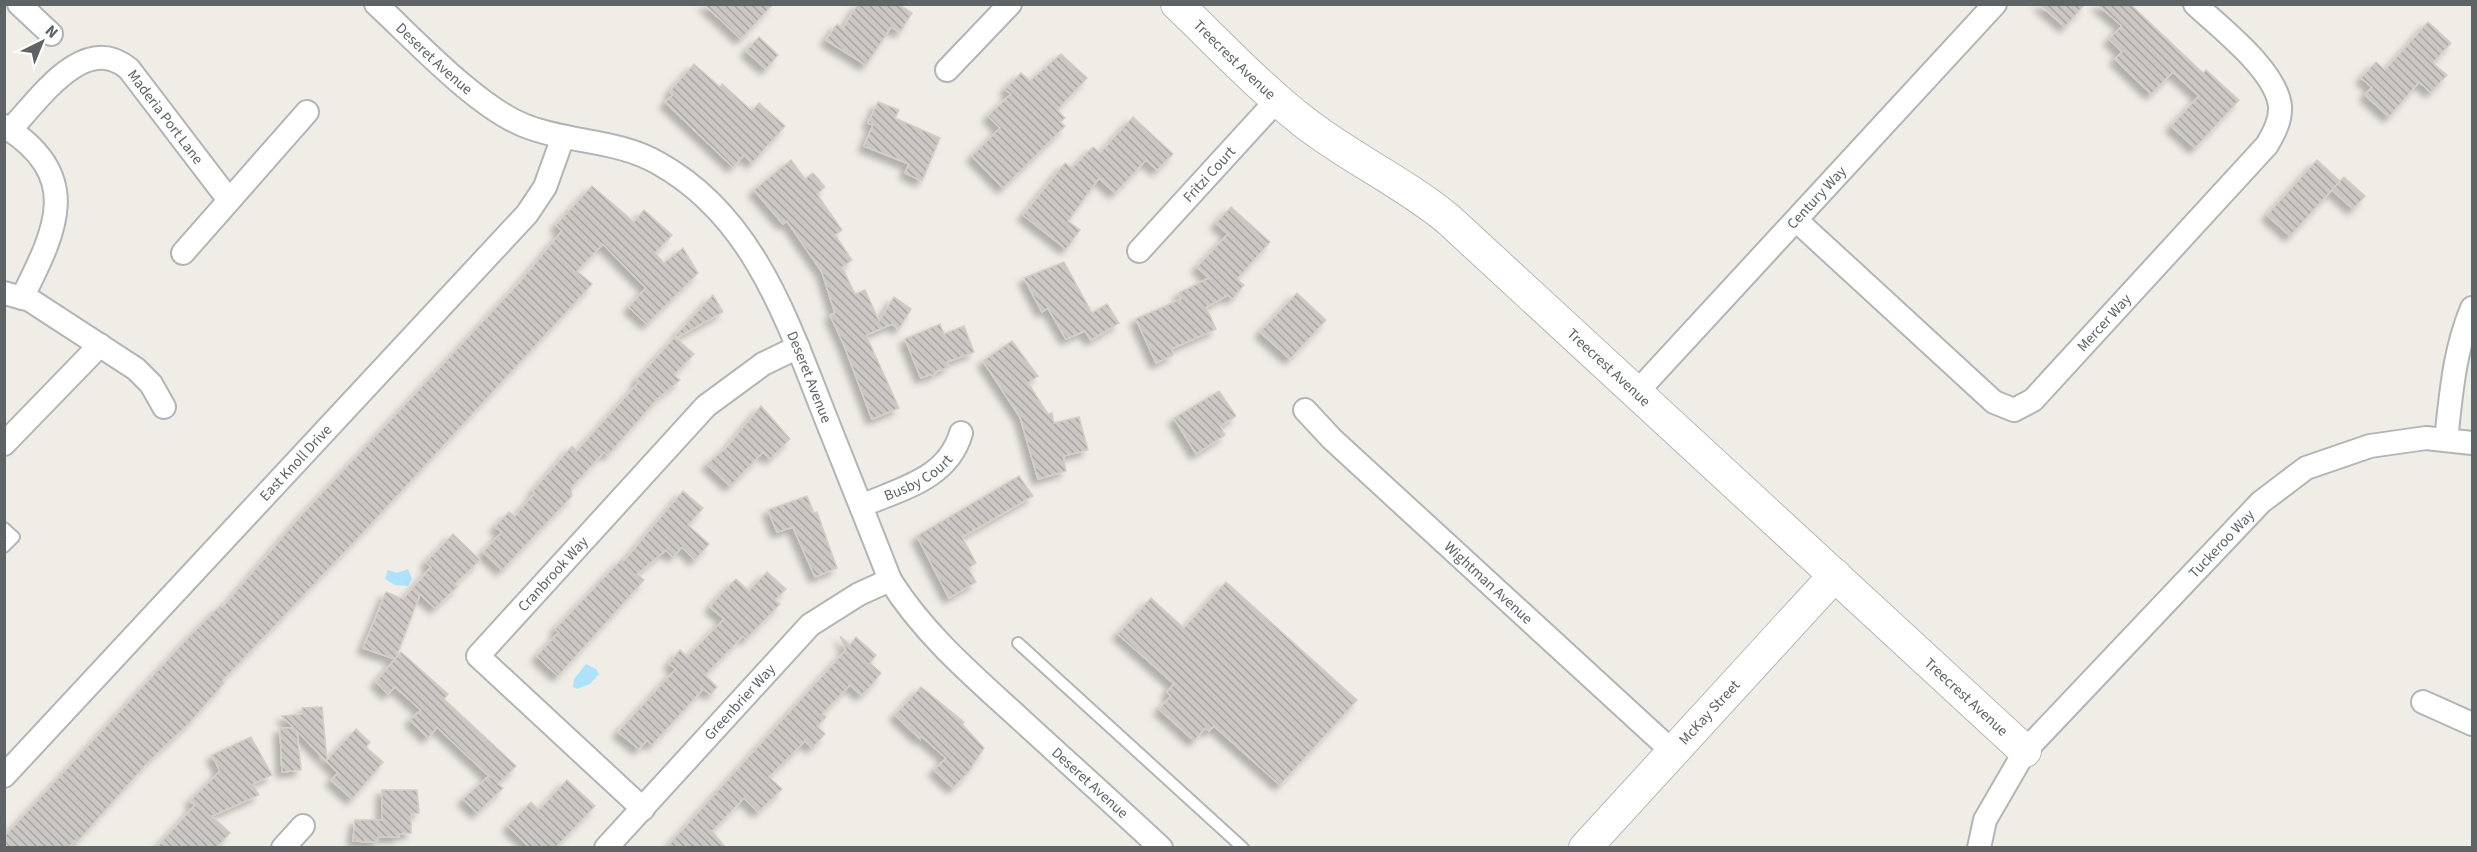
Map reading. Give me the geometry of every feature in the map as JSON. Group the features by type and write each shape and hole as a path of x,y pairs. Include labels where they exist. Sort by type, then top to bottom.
{"street":[{"path":"19,4 51,34"},
{"name":"Deseret Avenue","path":"376,4 485,103 524,126 563,136 605,142 633,151 683,178 710,202 753,254 770,282 890,580 928,634 1161,848"},
{"path":"947,70 1010,4"},
{"name":"Treecrest Avenue","path":"1177,4 1278,99 1344,152 1434,208 2025,751"},
{"name":"Century Way","path":"1636,393 1995,4"},
{"name":"Mercer Way","path":"1796,220 1994,402 2014,410 2032,400 2267,145 2278,125 2280,106 2272,84 2244,50 2195,4"},
{"name":"Maderia Port Lane","path":"7,128 68,70 82,61 108,57 120,61 129,69 229,200"},
{"name":"Fritzi Court","path":"1139,251 1278,99"},
{"path":"183,253 308,112"},
{"path":"7,128 43,161 55,181 56,217 42,259 13,296 30,300 136,369 151,384 164,406"},
{"name":"East Knoll Drive","path":"4,776 527,214 545,187 563,136"},
{"path":"2446,440 2453,375 2463,331 2472,309"},
{"path":"4,444 100,345"},
{"name":"Cranbrook Way","path":"643,808 478,656 706,406 763,364 798,347"},
{"name":"Wightman Avenue","path":"1305,410 1332,439 1673,752"},
{"name":"Busby Court","path":"861,506 939,470 953,453 961,433"},
{"name":"Tuckeroo Way","path":"1979,848 1986,820 2025,751 2261,502 2306,468 2370,446 2427,438 2472,443"},
{"name":"McKay Street","path":"1585,848 1835,575"},
{"name":"Greenbrier Way","path":"606,848 810,625 859,594 890,580"},
{"path":"2423,702 2472,724"},
{"path":"283,848 303,826"}],"lane":[{"path":"4,528 14,537 4,547"},
{"path":"1018,643 1243,848"}],"water":[{"path":"408,569 412,579 408,586 395,585 385,579 388,570 397,573"},
{"path":"586,664 596,669 599,674 590,684 577,689 573,687 574,679"}],"building":[{"path":"704,4 773,4 741,39"},
{"path":"858,4 898,4 912,13 900,32 891,27 866,65 826,40 837,24 843,28"},
{"path":"2039,4 2085,4 2065,27"},
{"path":"2097,4 2130,4 2203,73 2206,70 2239,100 2195,148 2171,126 2199,96 2173,72 2151,94 2115,59 2122,52 2109,39 2122,26"},
{"path":"2428,22 2451,43 2433,63 2447,75 2431,92 2419,82 2389,117 2365,95 2372,87 2361,78 2376,62 2385,70"},
{"path":"759,37 778,55 766,69 746,51"},
{"path":"1061,54 1087,78 1057,110 1065,118 1060,122 1065,126 1003,188 972,156 1000,128 988,116 1011,94 1005,89 1021,73 1030,81"},
{"path":"694,64 720,87 722,84 752,111 759,103 785,126 752,163 744,155 733,167 665,102 673,95 670,91"},
{"path":"878,102 899,110 895,118 940,138 922,181 905,173 909,164 864,146 873,125 868,123"},
{"path":"1133,117 1173,154 1157,170 1146,160 1115,193 1099,178 1068,221 1080,230 1066,249 1023,215 1065,163 1072,168 1093,147 1100,153"},
{"path":"791,160 805,179 813,173 825,187 817,194 842,230 835,235 852,260 842,267 855,294 865,290 879,321 894,297 911,309 899,329 892,324 866,335 899,408 872,419 830,315 835,313 822,272 787,221 783,224 754,190"},
{"path":"2317,160 2340,181 2290,236 2267,215"},
{"path":"2344,177 2365,196 2353,209 2332,190"},
{"path":"592,186 634,222 644,210 672,235 655,253 664,263 683,248 698,273 647,324 629,307 646,288 603,244 577,271 592,284 370,525 222,681 224,683 190,722 148,762 77,842 75,840 68,848 9,848 4,843 4,837 187,639 220,606 222,608 300,517 520,282 562,231 556,225"},
{"path":"1231,207 1270,242 1237,279 1244,285 1232,299 1228,295 1206,307 1216,329 1171,349 1173,355 1156,363 1136,319 1181,299 1179,293 1209,278 1197,267 1228,234 1216,223"},
{"path":"1064,262 1092,313 1107,304 1119,323 1091,340 1085,331 1066,339 1048,308 1042,312 1024,278"},
{"path":"1297,293 1326,320 1290,359 1260,332"},
{"path":"713,295 723,312 678,337 676,335"},
{"path":"940,324 944,334 964,326 974,352 947,362 949,367 937,371 933,376 931,374 921,378 905,339"},
{"path":"675,337 694,354 674,375 680,380 657,399 608,455 604,452 571,488 572,496 502,570 483,552 502,532 495,527 509,512 515,516 535,493 533,491 572,446 577,451 639,382 636,380"},
{"path":"1012,341 1038,376 1028,383 1048,414 1052,413 1054,423 1079,417 1088,450 1063,456 1066,471 1038,479 1020,417 983,361"},
{"path":"1219,391 1236,416 1220,426 1225,435 1196,454 1174,418"},
{"path":"761,406 790,439 770,459 763,452 730,486 707,464 726,448"},
{"path":"1019,476 1033,496 962,537 976,563 968,568 976,582 949,598 917,536"},
{"path":"683,491 703,508 688,525 709,544 695,560 682,547 673,557 666,550 637,574 644,580 558,676 537,656 559,632 555,629 622,559 624,561"},
{"path":"807,496 814,513 817,512 837,568 815,577 793,527 777,532 768,510"},
{"path":"453,534 480,560 455,584 458,586 435,608 420,594 396,658 401,652 448,694 444,699 516,766 498,784 503,788 477,813 463,799 489,776 437,727 428,738 410,720 421,710 395,687 388,694 376,682 395,659 363,648 386,592 403,599 431,567 426,562"},
{"path":"767,572 786,589 775,600 780,604 746,639 743,636 705,675 717,687 711,694 703,689 652,745 647,740 639,749 618,732 676,669 669,664 680,650 687,657 724,619 710,607 720,595 736,579 749,591"},
{"path":"1226,582 1357,700 1280,785 1214,726 1209,731 1205,728 1194,741 1159,709 1171,696 1167,692 1174,684 1118,634 1151,598 1184,628"},
{"path":"840,636 850,645 856,637 876,655 870,663 881,673 869,688 861,695 850,685 822,714 826,717 817,726 825,734 812,748 805,741 769,777 782,789 758,812 744,798 712,831 726,848 666,848 846,650"},
{"path":"921,687 964,722 962,724 984,748 969,771 953,788 934,770 946,758 921,736 920,739 895,715"},
{"path":"322,707 327,760 356,729 370,742 366,747 383,762 352,799 331,780 338,773 297,731 301,770 282,772 280,728 294,728 282,716 302,714 302,708"},
{"path":"251,737 272,775 253,784 259,795 212,816 230,833 216,848 156,848 195,805 190,801 220,771 212,755"},
{"path":"567,780 595,806 555,848 530,848 508,826 531,802 539,810"},
{"path":"382,790 417,790 419,813 411,814 411,833 399,834 399,837 378,837 377,842 353,841 355,820 382,820"}]}
